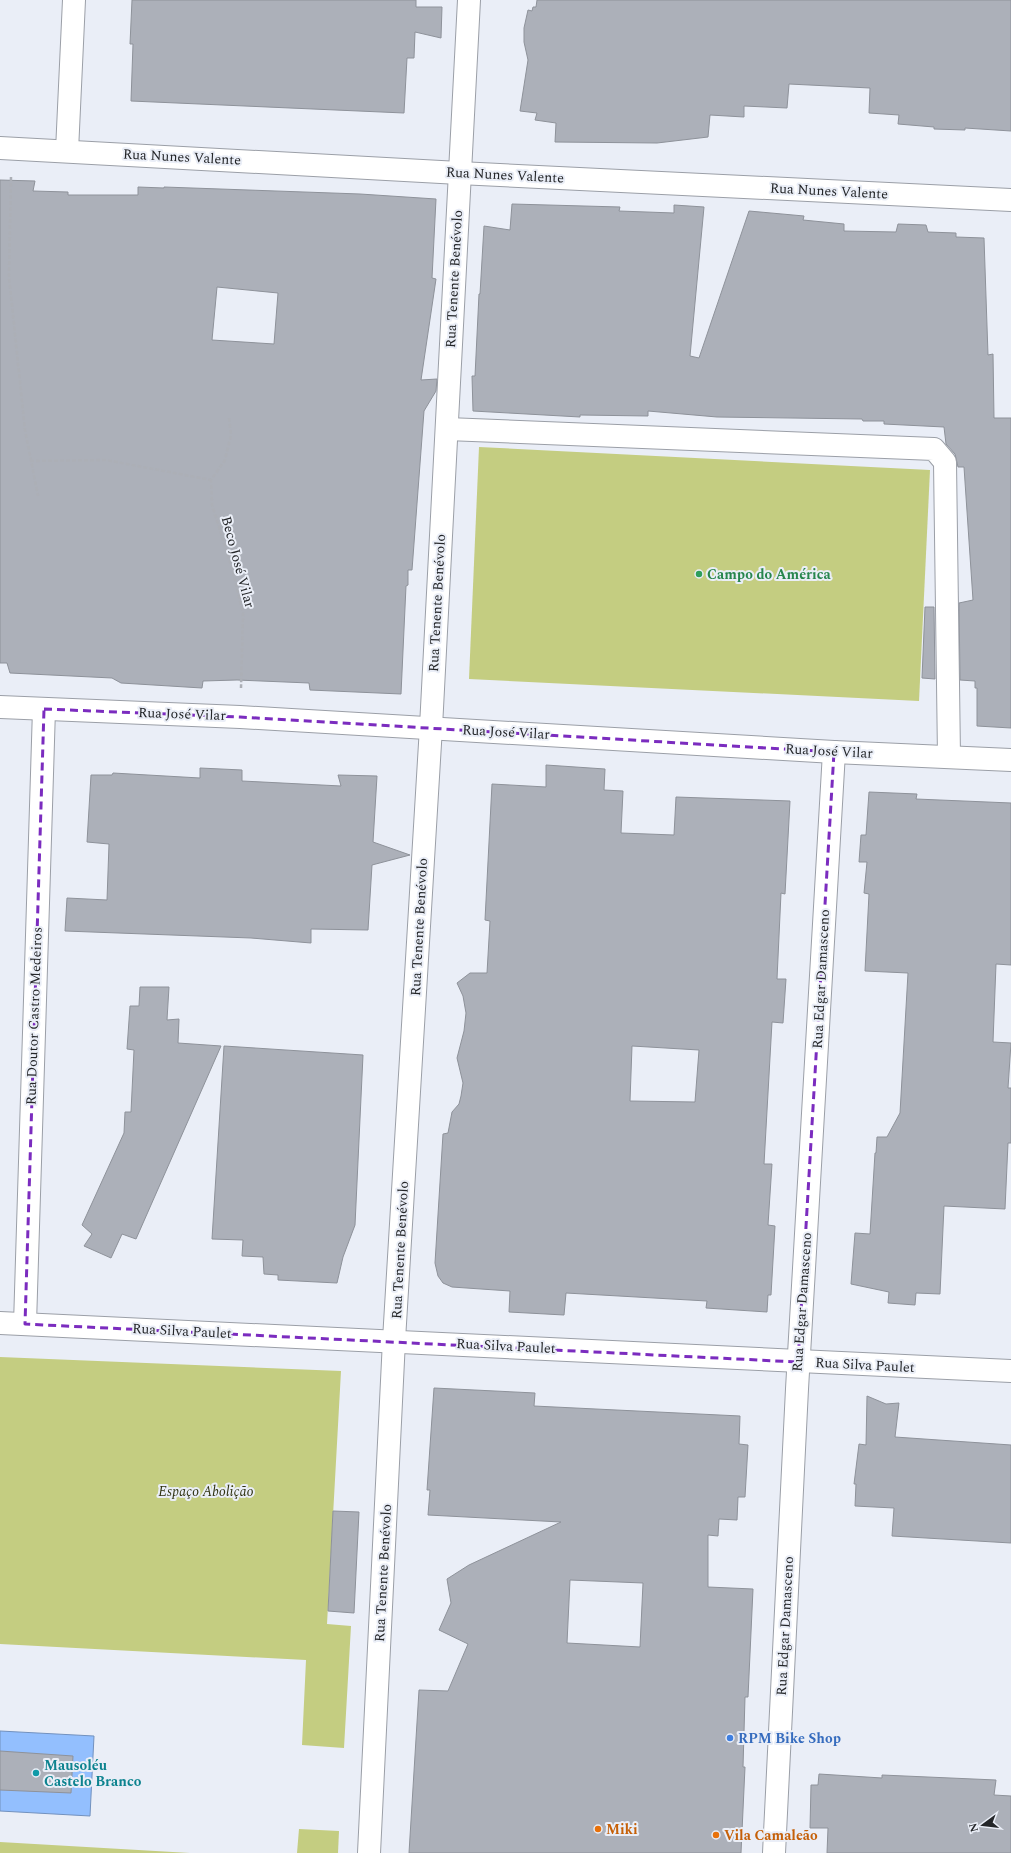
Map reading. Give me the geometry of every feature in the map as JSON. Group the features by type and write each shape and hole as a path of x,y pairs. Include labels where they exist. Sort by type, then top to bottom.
{"street":[{"path":"67,151 74,0"},
{"name":"Rua Tenente Benévolo","path":"369,1853 394,1340 431,727 469,0"},
{"name":"Rua Nunes Valente","path":"5,148 459,173 1011,200"},
{"path":"446,429 934,449 945,462 949,757"},
{"name":"Rua José Vilar","path":"0,707 431,727 834,752 1011,760"},
{"name":"Rua Doutor Castro Medeiros","path":"25,1324 44,709"},
{"name":"Rua Edgar Damasceno","path":"774,1853 798,1362 834,752"},
{"name":"Rua Silva Paulet","path":"0,1323 394,1340 798,1362 1011,1371"}],"path":[{"path":"5,148 9,277 25,430 38,496"},
{"path":"30,461 106,460 211,480 225,460 231,435 229,418"},
{"name":"Beco José Vilar","path":"211,480 212,505 232,568 243,613 240,717"}],"highlighted area":[{"path":"44,709 240,717 834,752 798,1362 25,1324"}],"green space":[{"name":"Campo do América","path":"479,447 930,470 919,701 469,679"},
{"name":"Espaço Abolição","path":"0,1357 341,1371 327,1624 351,1626 344,1748 302,1745 306,1660 0,1644"},
{"path":"299,1829 339,1831 338,1853 297,1853"},
{"path":"0,1842 190,1853 0,1853"}],"water":[{"path":"0,1731 94,1736 90,1816 0,1811"}],"building":[{"path":"132,0 416,0 416,7 442,7 441,38 415,32 414,58 407,58 404,113 131,101 133,44 130,44"},
{"path":"537,0 1011,0 1011,131 965,128 965,130 934,129 934,127 898,124 899,115 869,113 870,88 789,84 787,108 744,106 744,117 710,115 708,137 657,143 555,142 556,123 535,120 537,113 520,111 528,60 524,42 524,28 528,10 532,11 533,7 536,7"},
{"path":"0,180 35,181 33,191 68,192 68,195 138,195 138,187 164,187 360,194 436,199 432,278 436,279 421,380 437,379 436,391 424,411 412,570 408,570 408,585 406,586 401,694 310,690 309,683 237,680 203,681 202,688 121,683 112,678 10,673 7,663 0,663","holes":["217,287 278,293 274,344 212,340"]},
{"path":"512,204 620,207 619,211 674,213 674,205 704,207 690,356 699,358 749,211 804,216 803,220 844,224 844,231 896,232 898,224 926,225 928,232 956,233 956,237 984,238 988,355 993,354 994,418 1011,418 1011,728 977,726 977,688 975,688 975,681 960,680 959,603 973,600 964,467 958,467 955,454 946,444 944,427 884,424 884,421 863,421 862,419 717,417 648,411 648,416 580,415 580,417 473,411 472,376 475,376 484,226 510,230"},
{"path":"925,607 934,607 935,679 922,678"},
{"path":"546,765 605,769 604,790 623,791 621,833 674,835 676,797 790,801 785,894 781,893 777,979 786,979 783,1023 772,1022 764,1164 772,1164 768,1225 775,1226 771,1295 768,1295 767,1312 706,1308 707,1301 566,1293 564,1315 509,1312 510,1291 452,1287 443,1283 438,1276 435,1263 443,1134 448,1133 452,1112 459,1104 463,1083 457,1058 464,1031 466,1013 463,996 457,983 470,973 487,973 490,921 485,920 492,784 546,787","holes":["632,1046 699,1050 695,1102 630,1101"]},
{"path":"200,768 242,770 242,781 341,786 338,775 377,776 373,842 410,855 372,865 368,930 311,929 311,943 251,938 65,931 67,898 107,900 109,844 87,842 91,775 112,775 113,773 200,778"},
{"path":"869,792 917,794 916,799 1011,803 1011,965 996,964 993,1042 1011,1043 1008,1088 1011,1088 1011,1143 1008,1143 1005,1209 944,1206 940,1294 916,1293 915,1305 888,1303 889,1292 851,1284 855,1233 870,1234 877,1137 887,1137 900,1113 908,973 865,971 869,894 864,893 867,862 859,862 861,835 866,835"},
{"path":"140,987 169,987 167,1020 179,1019 178,1043 221,1046 136,1239 122,1234 111,1258 84,1246 92,1234 82,1225 124,1133 125,1112 131,1112 134,1050 127,1049 130,1006 139,1006"},
{"path":"224,1046 363,1055 355,1225 343,1257 337,1283 278,1280 278,1275 264,1274 263,1257 242,1256 243,1240 212,1239"},
{"path":"434,1388 535,1393 534,1406 740,1416 739,1444 748,1445 745,1497 738,1497 737,1520 719,1519 718,1536 708,1535 708,1587 753,1589 748,1697 745,1697 743,1767 745,1767 741,1853 409,1853 419,1690 448,1691 468,1644 439,1630 451,1603 447,1579 469,1565 561,1522 428,1515 430,1490 427,1490","holes":["570,1580 643,1583 640,1647 567,1643"]},
{"path":"867,1396 886,1404 899,1403 895,1437 1011,1445 1011,1543 892,1536 894,1508 855,1506 856,1484 854,1484 859,1444 866,1445"},
{"path":"333,1511 359,1512 354,1613 328,1611"},
{"name":"Mausoléu Castelo Branco","path":"0,1751 73,1756 71,1793 0,1790"},
{"path":"819,1774 882,1778 882,1775 996,1780 994,1795 1011,1796 1011,1853 827,1853 828,1828 810,1828 811,1785 818,1785"}],"place":[{"name":"Campo do América","path":"699,574"},
{"name":"RPM Bike Shop","path":"730,1738"},
{"name":"Mausoléu Castelo Branco","path":"36,1773"},
{"name":"Miki","path":"598,1829"},
{"name":"Vila Camaleão","path":"716,1835"}]}
